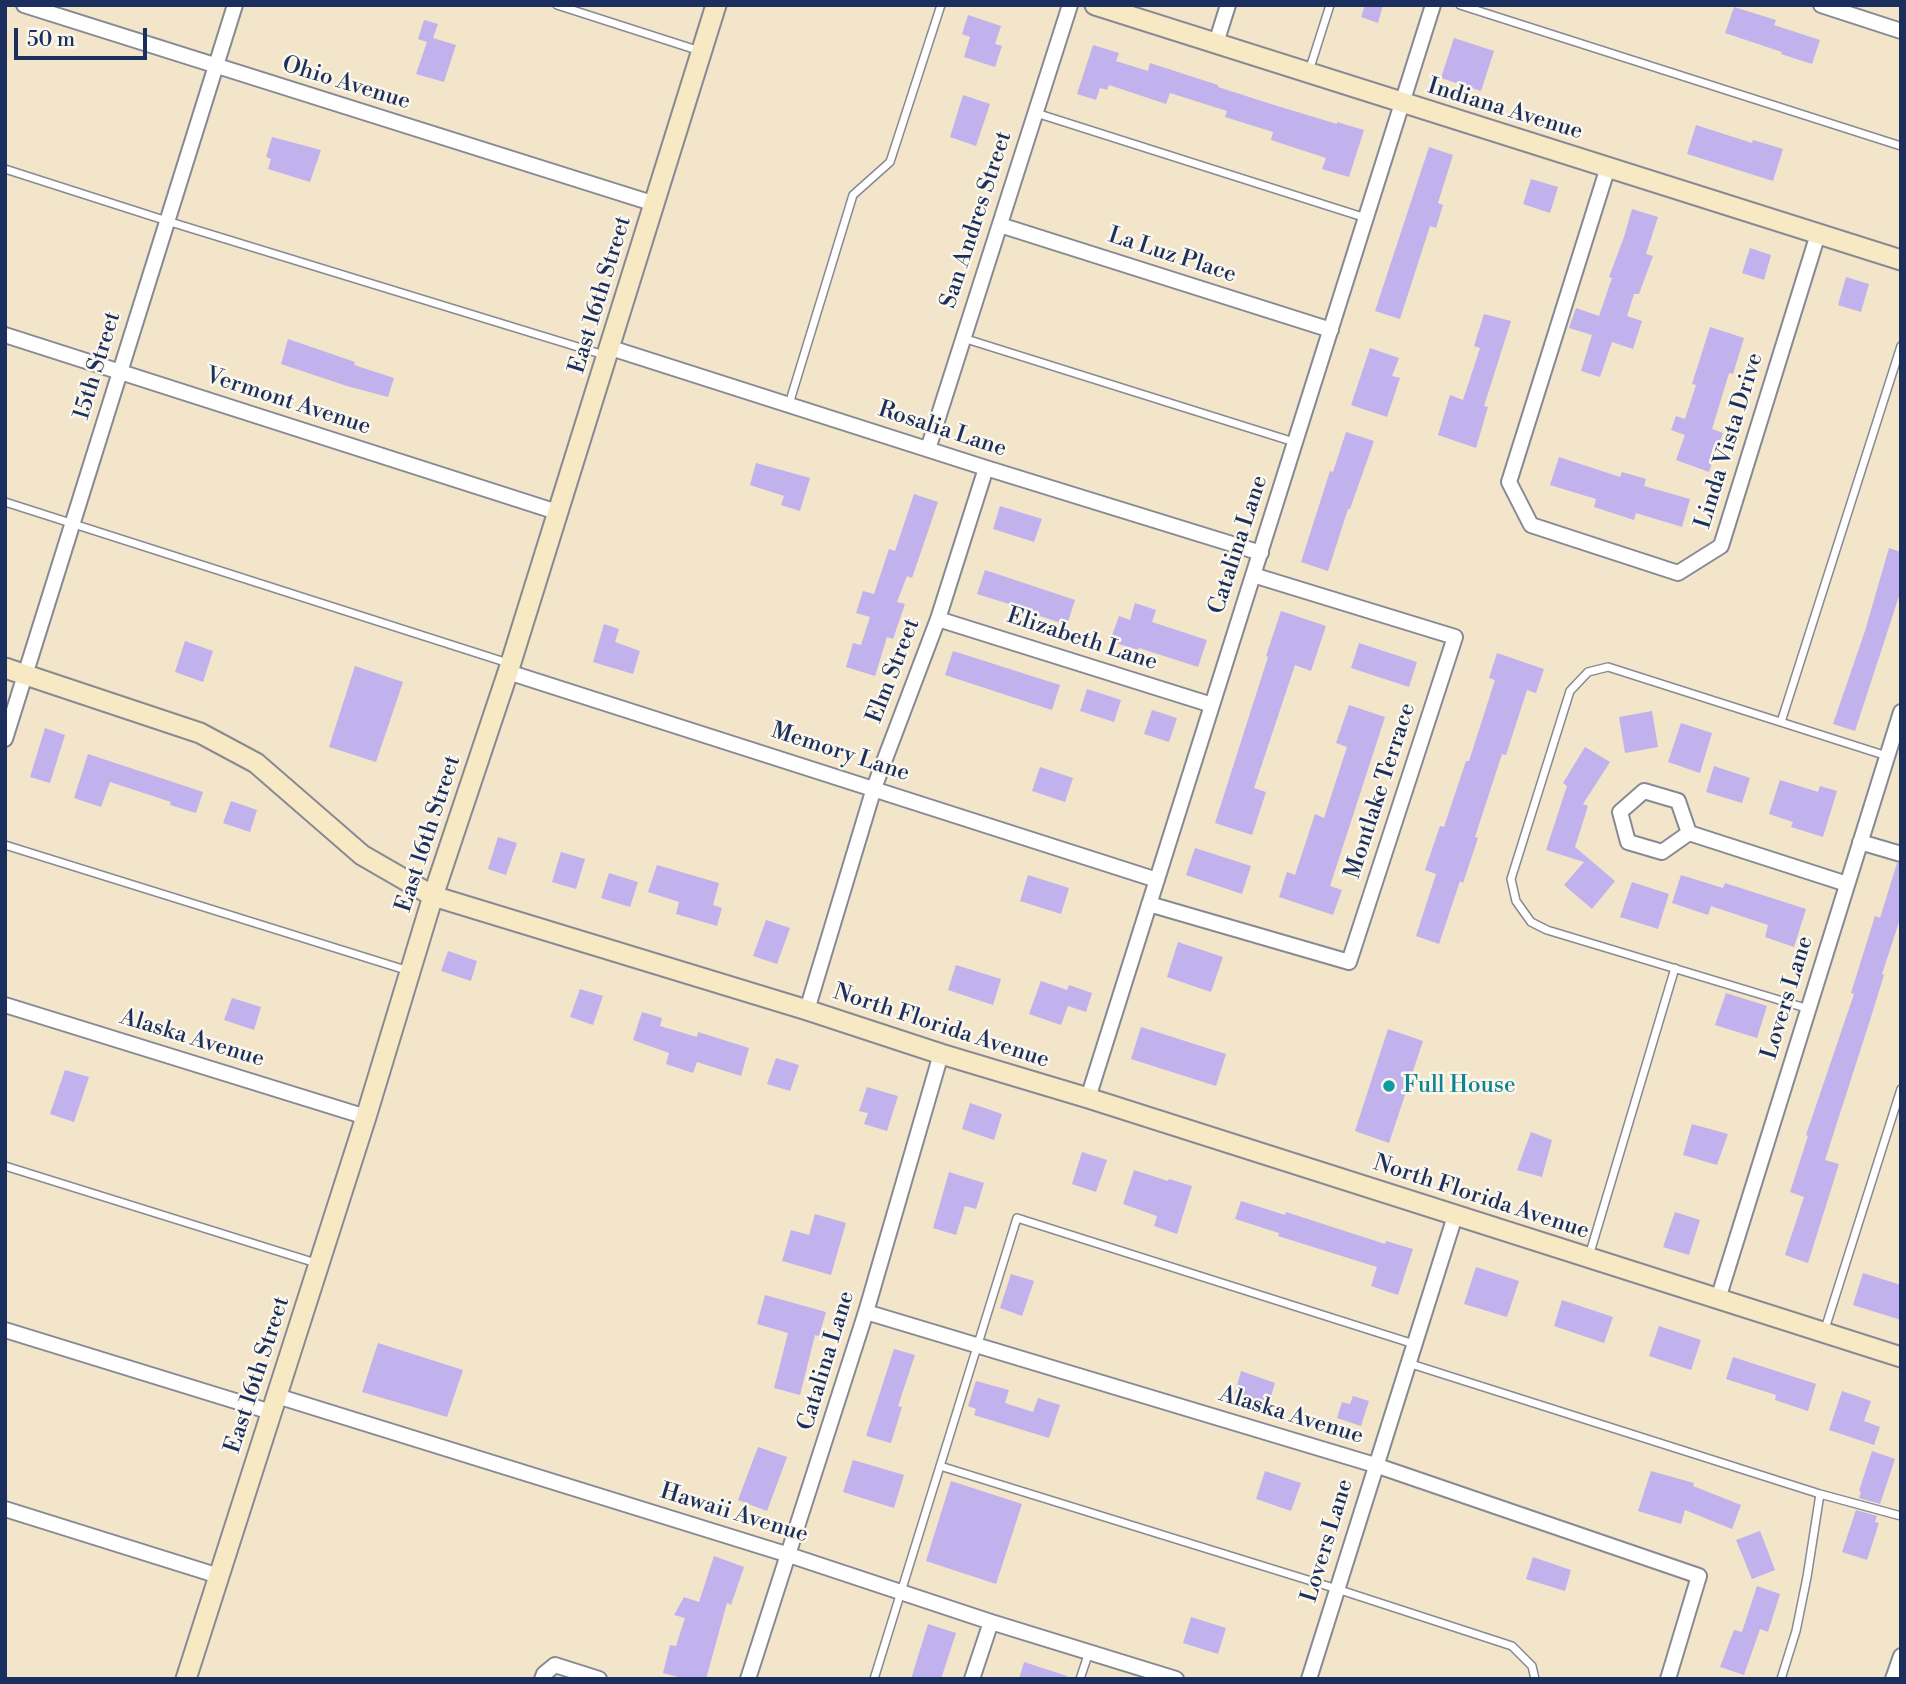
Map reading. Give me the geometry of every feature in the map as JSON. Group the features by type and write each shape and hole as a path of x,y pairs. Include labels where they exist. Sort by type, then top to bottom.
{"street":[{"name":"Ohio Avenue","path":"24,5 654,204"},
{"name":"15th Street","path":"5,739 235,5"},
{"name":"East 16th Street","path":"186,1679 366,1117 433,896 510,668 716,5"},
{"name":"San Andres Street","path":"928,449 1070,5"},
{"name":"Indiana Avenue","path":"1095,5 1122,9 1308,73 1901,260"},
{"path":"1216,43 1228,5"},
{"name":"Catalina Lane","path":"1088,1098 1433,5"},
{"path":"1821,5 1901,30"},
{"name":"Linda Vista Drive","path":"1608,167 1509,482 1531,524 1678,573 1721,546 1818,233"},
{"name":"La Luz Place","path":"1000,225 1331,330"},
{"name":"Vermont Avenue","path":"5,335 558,512"},
{"name":"Rosalia Lane","path":"609,352 789,405 1261,553"},
{"name":"Elm Street","path":"807,1010 874,788 938,619 986,468"},
{"name":"Montlake Terrace","path":"1149,904 1349,962 1455,637 1253,575"},
{"name":"Elizabeth Lane","path":"938,619 1212,705"},
{"name":"North Florida Avenue","path":"5,668 200,733 256,763 362,856 433,896 1088,1098 1901,1357"},
{"name":"Memory Lane","path":"510,668 1157,880"},
{"name":"Lovers Lane","path":"1718,1298 1901,712"},
{"path":"1644,791 1678,801 1689,833 1662,852 1628,842 1620,813 1644,791"},
{"path":"1689,833 1847,884"},
{"path":"1860,842 1901,854"},
{"name":"Alaska Avenue","path":"5,1005 366,1117"},
{"name":"Catalina Lane","path":"748,1679 866,1312 941,1054"},
{"name":"Lovers Lane","path":"1309,1679 1455,1216"},
{"name":"Alaska Avenue","path":"866,1312 1375,1465 1699,1576 1668,1679"},
{"name":"Hawaii Avenue","path":"5,1330 274,1404 789,1555 991,1622 1176,1679"},
{"path":"5,1509 219,1576"},
{"path":"972,1679 991,1622"},
{"path":"1893,1679 1901,1656"},
{"path":"542,1679 555,1665 599,1679"}],"lane":[{"path":"557,5 702,51"},
{"path":"789,405 853,195 890,162 941,5"},
{"path":"1308,73 1330,5"},
{"path":"1460,5 1901,146"},
{"path":"1035,113 1366,218"},
{"path":"5,169 167,221 609,352"},
{"path":"963,338 1295,443"},
{"path":"1780,722 1901,346"},
{"path":"5,502 510,668"},
{"path":"1809,1009 1547,930 1531,922 1516,901 1511,879 1570,691 1588,672 1608,667 1887,756"},
{"path":"5,845 410,971"},
{"path":"1589,1258 1675,968"},
{"path":"1824,1333 1901,1089"},
{"path":"5,1166 319,1264"},
{"path":"874,1679 1017,1218 1414,1344"},
{"path":"1408,1363 1821,1494 1901,1516"},
{"path":"940,1466 1512,1646 1532,1666 1535,1679"},
{"path":"1781,1679 1796,1631 1821,1494"},
{"path":"1080,1679 1089,1652"}],"building":[{"path":"1365,5 1383,5 1378,23 1361,17"},
{"path":"1734,7 1776,20 1774,25 1820,40 1812,64 1725,33"},
{"path":"968,15 1001,26 995,44 1002,46 995,67 964,57 970,37 962,34"},
{"path":"424,20 438,24 433,38 456,45 444,82 416,74 427,42 418,39"},
{"path":"1454,38 1494,51 1481,91 1441,78"},
{"path":"1093,45 1119,53 1116,61 1148,71 1150,63 1271,104 1364,130 1349,177 1322,169 1326,158 1271,140 1273,132 1225,117 1227,111 1170,93 1166,104 1109,85 1107,90 1100,88 1096,100 1077,94"},
{"path":"963,95 990,104 976,146 950,137"},
{"path":"1696,125 1752,143 1753,140 1783,149 1773,181 1687,154"},
{"path":"272,137 321,150 310,182 268,169 271,159 266,157"},
{"path":"1429,147 1453,155 1438,203 1443,205 1436,228 1430,226 1400,319 1375,311"},
{"path":"1531,179 1558,187 1550,213 1523,204"},
{"path":"1632,209 1658,217 1646,254 1653,256 1639,294 1634,294 1627,316 1642,321 1633,349 1612,342 1600,377 1581,371 1592,335 1569,328 1576,308 1599,316"},
{"path":"1750,248 1771,255 1764,280 1742,273"},
{"path":"1846,277 1869,284 1861,312 1838,305"},
{"path":"1484,314 1511,321 1484,406 1488,407 1476,448 1438,435 1450,395 1463,400 1480,348 1474,346"},
{"path":"1710,327 1744,338 1733,374 1729,373 1712,429 1723,433 1709,472 1676,460 1685,435 1671,430 1676,416 1685,419 1696,385 1692,384"},
{"path":"288,339 394,378 388,397 281,364"},
{"path":"1370,348 1399,358 1392,376 1400,378 1387,417 1351,405"},
{"path":"1346,432 1374,441 1328,571 1301,562 1330,471 1333,472"},
{"path":"1559,457 1620,477 1622,472 1646,479 1644,486 1690,499 1682,527 1636,513 1634,520 1594,507 1596,499 1550,485"},
{"path":"756,463 810,478 800,511 781,505 784,496 750,485"},
{"path":"914,494 938,502 912,578 907,576 897,602 905,604 893,639 887,637 875,676 846,667 853,643 861,645 870,617 856,613 863,591 874,594 889,549 895,551"},
{"path":"1000,506 1042,519 1034,542 993,529"},
{"path":"1889,548 1901,552 1901,590 1855,731 1833,724 1865,631"},
{"path":"985,570 1075,600 1067,625 977,594"},
{"path":"1135,603 1156,610 1152,622 1207,640 1198,667 1110,641 1119,616 1130,620"},
{"path":"1281,611 1326,626 1311,671 1295,665 1254,788 1266,792 1252,835 1215,823"},
{"path":"604,624 619,629 615,642 640,651 633,674 593,662"},
{"path":"185,641 213,651 203,682 175,672"},
{"path":"1359,643 1417,662 1409,687 1351,668"},
{"path":"953,651 1060,685 1052,710 945,675"},
{"path":"1497,653 1544,669 1536,693 1527,690 1506,755 1502,754 1475,837 1478,838 1439,944 1416,936 1436,874 1425,870 1440,826 1444,827 1466,761 1469,761 1495,680 1489,678"},
{"path":"355,666 403,682 376,762 329,747"},
{"path":"1087,689 1121,700 1114,722 1080,711"},
{"path":"1349,705 1385,717 1330,886 1342,890 1333,915 1279,897 1287,872 1295,875 1315,814 1324,818 1347,747 1336,743"},
{"path":"1152,710 1177,718 1169,742 1144,734"},
{"path":"1652,711 1658,747 1625,753 1619,717"},
{"path":"1681,723 1712,733 1700,773 1668,762"},
{"path":"45,728 65,735 50,783 30,777"},
{"path":"1585,747 1610,762 1583,804 1588,806 1575,847 1615,881 1592,909 1564,885 1584,862 1546,850 1567,786 1563,783"},
{"path":"88,754 203,792 196,813 110,782 101,807 74,798"},
{"path":"1714,766 1750,778 1742,803 1706,792"},
{"path":"1040,767 1073,778 1065,802 1032,791"},
{"path":"1780,780 1818,792 1820,786 1837,791 1823,837 1791,827 1793,822 1769,814"},
{"path":"231,801 257,810 250,832 223,823"},
{"path":"498,837 517,843 506,875 488,869"},
{"path":"1195,848 1251,866 1242,894 1186,875"},
{"path":"561,852 585,859 576,889 552,882"},
{"path":"1897,863 1901,863 1901,916 1825,1160 1839,1164 1808,1263 1785,1255 1804,1197 1790,1192 1808,1136 1806,1135 1854,994 1851,993 1875,916 1880,918"},
{"path":"657,865 719,883 713,905 722,908 717,926 676,914 679,902 648,892"},
{"path":"609,873 638,882 630,907 601,898"},
{"path":"1028,875 1069,888 1061,914 1020,901"},
{"path":"1681,875 1723,888 1725,883 1806,909 1794,947 1765,937 1768,925 1711,906 1708,915 1672,903"},
{"path":"1632,882 1669,894 1658,929 1620,917"},
{"path":"766,920 790,928 777,964 753,956"},
{"path":"1178,942 1223,957 1211,992 1167,977"},
{"path":"448,951 477,961 471,981 441,971"},
{"path":"956,965 1001,979 993,1005 948,990"},
{"path":"1041,981 1067,990 1069,985 1092,993 1086,1012 1068,1006 1061,1025 1029,1014"},
{"path":"580,989 603,996 593,1025 570,1017"},
{"path":"1726,993 1767,1006 1757,1038 1715,1025"},
{"path":"232,998 261,1007 254,1030 224,1020"},
{"path":"642,1012 662,1018 660,1026 697,1037 698,1032 749,1048 741,1076 697,1062 693,1073 666,1064 669,1053 633,1040"},
{"path":"1141,1027 1226,1054 1216,1086 1131,1059"},
{"name":"Full House","path":"1388,1029 1423,1041 1389,1143 1355,1131"},
{"path":"776,1058 799,1065 790,1091 767,1084"},
{"path":"65,1070 89,1077 74,1122 50,1114"},
{"path":"867,1087 898,1096 887,1131 864,1124 868,1113 859,1111"},
{"path":"970,1103 1002,1114 994,1140 962,1129"},
{"path":"1692,1124 1728,1134 1717,1165 1683,1155"},
{"path":"1531,1132 1552,1140 1542,1177 1517,1170"},
{"path":"1082,1152 1107,1160 1096,1192 1072,1184"},
{"path":"1134,1170 1192,1186 1177,1234 1154,1226 1157,1216 1123,1204"},
{"path":"949,1172 984,1183 976,1209 965,1206 956,1235 933,1228"},
{"path":"1241,1201 1285,1215 1286,1212 1385,1244 1386,1241 1413,1249 1398,1295 1371,1286 1377,1267 1278,1236 1279,1233 1235,1219"},
{"path":"1675,1212 1700,1220 1689,1255 1663,1247"},
{"path":"815,1214 846,1223 831,1275 782,1261 791,1230 809,1235"},
{"path":"1476,1267 1519,1281 1507,1317 1464,1304"},
{"path":"1863,1273 1901,1285 1901,1320 1853,1305"},
{"path":"1011,1274 1034,1281 1022,1316 1000,1308"},
{"path":"765,1295 826,1312 819,1336 815,1335 800,1395 774,1388 788,1333 757,1324"},
{"path":"1562,1300 1613,1317 1604,1343 1554,1326"},
{"path":"1659,1326 1701,1340 1691,1370 1649,1356"},
{"path":"378,1343 463,1370 447,1417 362,1392"},
{"path":"894,1349 915,1355 898,1406 902,1407 891,1443 866,1436"},
{"path":"1733,1357 1816,1384 1808,1411 1775,1400 1776,1395 1726,1379"},
{"path":"1241,1371 1275,1383 1269,1403 1235,1393"},
{"path":"976,1381 1009,1390 1005,1403 1033,1412 1038,1398 1060,1405 1049,1438 974,1415 976,1409 968,1406"},
{"path":"1842,1391 1871,1401 1864,1421 1880,1427 1874,1445 1829,1430"},
{"path":"1353,1396 1369,1401 1361,1426 1337,1418 1342,1402 1350,1404"},
{"path":"758,1447 787,1457 767,1511 738,1500"},
{"path":"1872,1451 1895,1459 1880,1504 1859,1498"},
{"path":"853,1460 904,1475 894,1508 843,1492"},
{"path":"1265,1471 1301,1483 1291,1511 1256,1499"},
{"path":"1651,1471 1694,1483 1693,1486 1741,1505 1732,1529 1685,1510 1681,1524 1638,1511"},
{"path":"951,1481 1022,1504 996,1584 926,1561"},
{"path":"1856,1510 1877,1516 1875,1522 1879,1523 1867,1560 1842,1552"},
{"path":"1760,1531 1775,1570 1752,1579 1736,1540"},
{"path":"714,1556 744,1567 731,1605 727,1603 706,1679 686,1679 663,1673 670,1645 676,1646 685,1618 674,1615 684,1597 699,1602"},
{"path":"1533,1557 1571,1570 1565,1591 1526,1579"},
{"path":"1757,1586 1780,1594 1768,1632 1760,1629 1744,1675 1720,1667 1734,1630 1742,1632"},
{"path":"1191,1617 1226,1628 1218,1654 1183,1643"},
{"path":"928,1624 956,1633 941,1679 911,1679"},
{"path":"1024,1662 1067,1676 1066,1679 1019,1679"}],"place":[{"name":"Full House","path":"1389,1086"}]}
